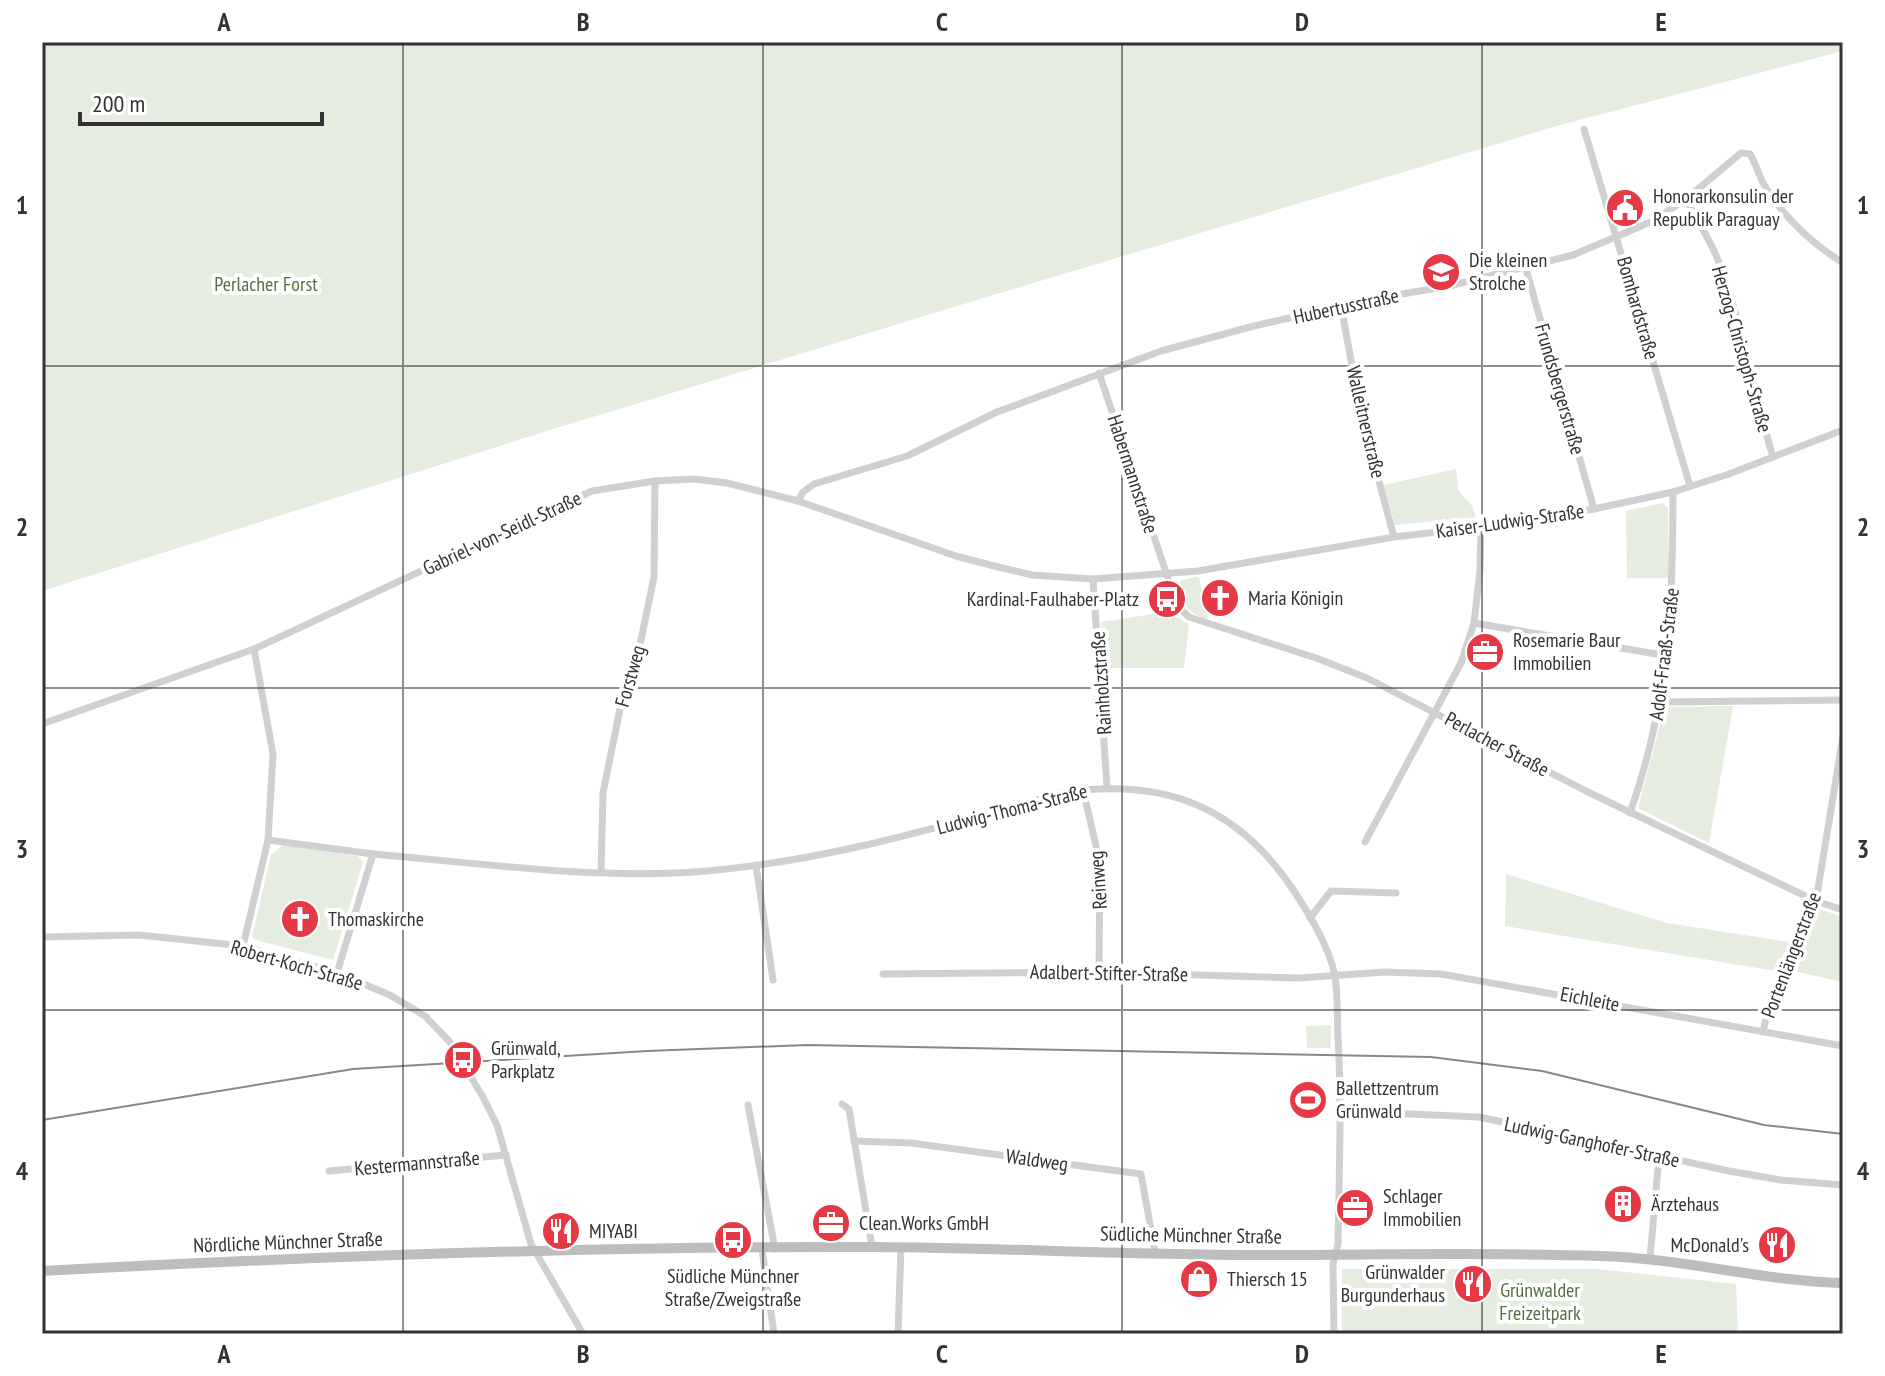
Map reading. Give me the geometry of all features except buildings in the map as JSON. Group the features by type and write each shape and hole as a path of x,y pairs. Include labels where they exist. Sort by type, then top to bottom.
{"main road":[{"name":"Südliche Münchner Straße","path":"536,1252 901,1247 1264,1255 1527,1254 1650,1258 1843,1283"},
{"name":"Nördliche Münchner Straße","path":"42,1271 226,1261 536,1252"}],"street":[{"name":"Bomhardstraße","path":"1584,129 1690,486"},
{"name":"Hubertusstraße","path":"798,501 803,492 814,484 907,456 997,412 1174,347 1341,306 1526,269 1573,255 1653,221 1686,199 1738,155 1750,154 1764,185 1780,207 1807,236 1843,263"},
{"name":"Herzog-Christoph-Straße","path":"1686,199 1717,257 1735,310 1755,399 1773,457"},
{"name":"Frundsbergerstraße","path":"1526,269 1594,509"},
{"name":"Walleitnerstraße","path":"1341,306 1361,414 1394,537"},
{"name":"Habermannstraße","path":"1099,373 1167,575"},
{"name":"Kaiser-Ludwig-Straße","path":"1167,575 1394,537 1594,509 1673,492 1843,430"},
{"name":"Gabriel-von-Seidl-Straße","path":"42,724 254,649 592,491 655,481 694,479 727,483 798,501 894,535 1032,575 1093,579 1167,575"},
{"name":"Forstweg","path":"601,872 603,793 620,709 641,640 654,577 655,481"},
{"name":"Adolf-Fraaß-Straße","path":"1630,813 1642,779 1661,702 1668,656 1673,576 1673,492"},
{"path":"1365,842 1461,663 1474,623 1481,527"},
{"name":"Perlacher Straße","path":"1167,575 1176,605 1189,617 1319,659 1367,678 1630,813 1816,901 1843,910"},
{"name":"Rainholzstraße","path":"1093,579 1107,787"},
{"path":"1474,623 1668,656"},
{"path":"243,946 268,840 273,754 254,649"},
{"path":"1661,702 1843,700"},
{"name":"Portenlängerstraße","path":"1763,1032 1770,1000 1816,901 1843,736"},
{"name":"Ludwig-Thoma-Straße","path":"268,840 373,854 601,872 692,872 847,851 1083,790 1107,787 1181,798 1231,823 1274,862 1325,944 1335,977 1340,1111 1338,1244 1333,1264 1334,1334"},
{"name":"Reinweg","path":"1083,790 1100,863 1099,972"},
{"path":"337,973 373,854"},
{"path":"756,865 773,980"},
{"path":"1310,918 1331,891 1396,893"},
{"name":"Robert-Koch-Straße","path":"42,937 139,935 243,946 337,973 411,1006 440,1029 462,1058 483,1097 497,1125 536,1252 583,1334"},
{"name":"Adalbert-Stifter-Straße","path":"883,974 1099,972 1335,977"},
{"name":"Eichleite","path":"1335,977 1385,972 1441,974 1843,1046"},
{"path":"842,1104 849,1109 872,1247"},
{"path":"748,1105 775,1249"},
{"name":"Ludwig-Ganghofer-Straße","path":"1340,1111 1479,1117 1781,1180 1843,1185"},
{"name":"Waldweg","path":"854,1141 911,1143 1141,1174 1155,1252"},
{"name":"Kestermannstraße","path":"329,1171 506,1155"},
{"path":"1650,1258 1659,1157"},
{"path":"898,1334 901,1247"},
{"path":"762,1249 774,1334"}],"green space":[{"name":"Perlacher Forst","path":"42,42 1843,42 1843,51 1560,125 550,430 42,591"},
{"path":"1456,469 1458,490 1472,506 1476,517 1395,525 1384,485"},
{"path":"1663,503 1668,509 1669,578 1627,578 1626,511"},
{"name":"Kardinal-Faulhaber-Platz","path":"1199,578 1208,617 1205,620 1189,610 1176,592 1182,580"},
{"path":"1167,612 1189,624 1184,668 1105,668 1101,622"},
{"path":"1733,706 1709,843 1638,808 1665,707"},
{"path":"283,845 358,856 363,862 333,960 256,940 252,936 271,855"},
{"path":"1506,874 1667,923 1790,942 1776,971 1505,926"},
{"path":"1817,908 1843,917 1843,982 1789,970"},
{"path":"1331,1025 1331,1048 1307,1048 1306,1026"},
{"name":"Grünwalder Freizeitpark","path":"1342,1269 1598,1269 1736,1284 1738,1334 1342,1334"}],"tram line":[{"path":"42,1120 353,1069 647,1051 807,1045 1431,1057 1542,1071 1764,1125 1843,1134"}],"place":[{"name":"Honorarkonsulin der Republik Paraguay","path":"1625,208"},
{"name":"Die kleinen Strolche","path":"1441,272"},
{"name":"Maria Königin","path":"1220,598"},
{"name":"Kardinal-Faulhaber-Platz","path":"1167,599"},
{"name":"Rosemarie Baur Immobilien","path":"1485,652"},
{"name":"Thomaskirche","path":"300,919"},
{"name":"Grünwald, Parkplatz","path":"463,1060"},
{"name":"Ballettzentrum Grünwald","path":"1308,1100"},
{"name":"Ärztehaus","path":"1623,1204"},
{"name":"Schlager Immobilien","path":"1355,1208"},
{"name":"Clean.Works GmbH","path":"831,1223"},
{"name":"MIYABI","path":"561,1231"},
{"name":"Südliche Münchner Straße/Zweigstraße","path":"733,1240"},
{"name":"McDonald's","path":"1777,1245"},
{"name":"Thiersch 15","path":"1199,1279"},
{"name":"Grünwalder Burgunderhaus","path":"1473,1284"}]}
